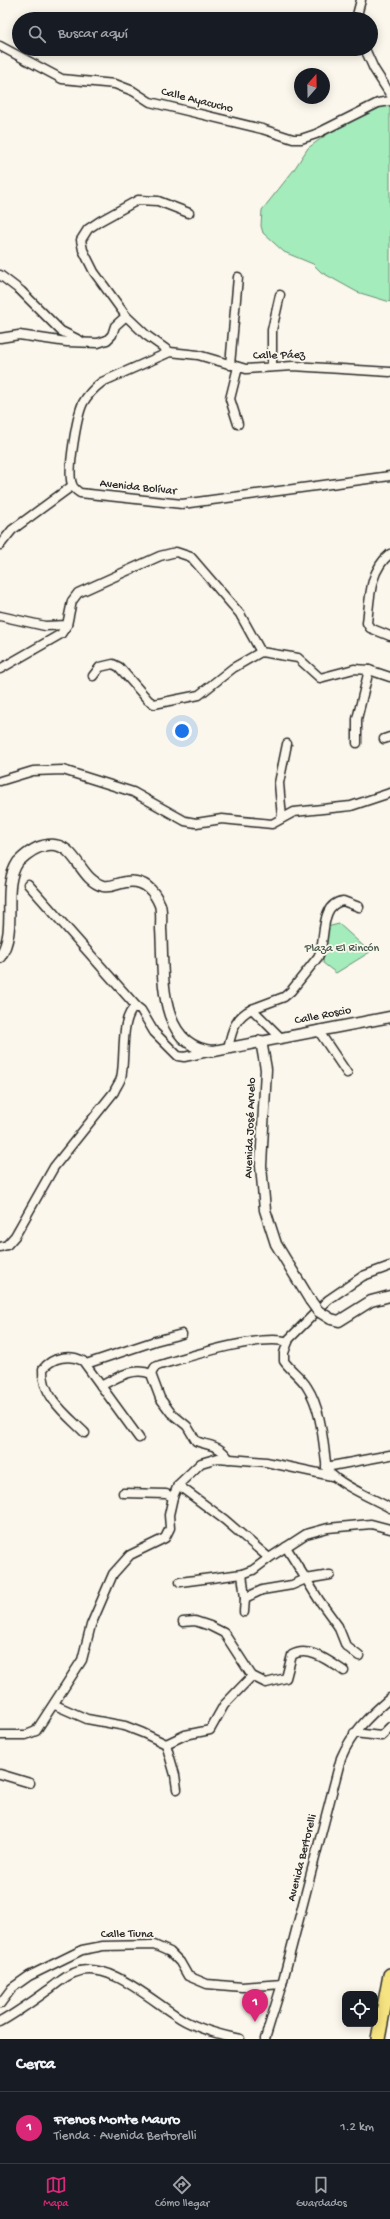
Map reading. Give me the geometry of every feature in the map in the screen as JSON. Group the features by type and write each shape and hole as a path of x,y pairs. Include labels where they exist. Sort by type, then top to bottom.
{"main road":[{"path":"378,2039 390,1975"}],"street":[{"path":"358,12 361,0"},
{"name":"Calle Ayacucho","path":"0,46 12,53"},
{"name":"Calle Ayacucho","path":"18,56 62,80 115,84 133,91 150,102 262,129 293,139 301,139 316,134 378,103 390,101"},
{"path":"368,56 388,92"},
{"path":"388,92 390,82"},
{"path":"170,352 146,336 126,316 94,272 83,250 81,240 88,229 138,200 158,202 189,213"},
{"path":"0,275 21,291 61,331 83,342"},
{"path":"238,277 234,366 230,398 238,424"},
{"path":"272,366 272,330 280,295"},
{"path":"0,346 2,338 19,335 67,342 98,343 107,340 112,335 115,326 126,316"},
{"path":"0,544 12,530 72,486 70,477 76,427 83,403 92,390 114,376 170,352"},
{"name":"Calle Páez","path":"170,352 198,355 246,369 272,366 390,372"},
{"name":"Avenida Bolívar","path":"72,486 80,493 182,504 390,476"},
{"path":"0,669 61,634 66,625 72,601 78,593 160,556 176,552 191,557 240,614 261,652"},
{"path":"390,554 378,568 372,579 367,623 370,628 390,636"},
{"path":"0,616 45,626 66,625"},
{"path":"94,676 100,667 113,664 118,667 148,700 154,704 198,696 233,668 261,652 298,658 320,678 354,669 369,670 390,677"},
{"path":"357,743 357,719 369,670"},
{"path":"282,818 279,783 287,744"},
{"path":"0,781 33,771 63,770 133,792 186,821 196,824 222,819 272,824 294,812 351,806 390,793"},
{"path":"0,957 5,949 8,935 6,881 10,873 18,862 38,846 58,844 66,848 84,873 93,881 103,886 115,886 125,882 138,882 149,887 160,906 166,1006 178,1033 194,1047 202,1050 214,1051"},
{"path":"28,884 141,1010 154,1032 178,1056 184,1057 214,1051"},
{"path":"228,1048 235,1022 240,1016 252,1009 278,1000 291,991 318,957 321,952 324,925 335,904 343,901 358,907"},
{"path":"0,1247 7,1245 15,1236 54,1167 114,1092 121,1079 127,1022 130,1010 136,1006"},
{"path":"252,1009 280,1037"},
{"name":"Calle Roscio","path":"214,1051 280,1037 390,1017"},
{"path":"318,1030 347,1073"},
{"name":"Avenida José Arvelo","path":"261,1041 266,1069 261,1166 265,1210 276,1244 318,1311 331,1319 339,1321 370,1301 390,1296"},
{"path":"332,1476 326,1467 318,1416 313,1396 302,1380 284,1361 284,1353 288,1342 295,1333 336,1294 363,1276 390,1266"},
{"path":"86,1364 154,1341 182,1334"},
{"path":"151,1374 155,1367 160,1365 216,1349 270,1340 288,1342"},
{"path":"85,1433 58,1405 45,1385 43,1368 46,1364 60,1358 74,1357 86,1364 138,1438"},
{"path":"101,1386 116,1378 139,1370 151,1374"},
{"path":"151,1374 162,1402 186,1426 196,1441 215,1445 222,1450 229,1459"},
{"path":"326,1467 390,1455"},
{"path":"0,1735 26,1735 36,1731 55,1705 82,1660 91,1625 113,1574 130,1555 165,1538 170,1528 169,1516 173,1497 178,1485 201,1463 218,1458 266,1462 332,1476 390,1508"},
{"path":"178,1485 226,1520 269,1558"},
{"path":"123,1493 166,1494 173,1497"},
{"path":"180,1582 242,1574 259,1566 306,1534 328,1528 371,1524 390,1528"},
{"path":"286,1547 319,1600 338,1626 346,1646 359,1656"},
{"path":"242,1574 245,1598 244,1612"},
{"path":"245,1598 262,1590 292,1585 306,1579 330,1575"},
{"path":"183,1622 195,1621 224,1633 252,1676 266,1683 286,1678 292,1655 298,1652 307,1652 323,1657 344,1671"},
{"path":"166,1744 185,1735 210,1730 224,1705 252,1676"},
{"name":"Avenida Bertorelli","path":"265,2039 282,1984 341,1758 354,1733 363,1722 390,1698"},
{"path":"55,1705 87,1719 125,1726 166,1744 175,1775 177,1789"},
{"path":"354,1733 381,1736 390,1728"},
{"path":"0,1774 30,1783"},
{"name":"Calle Tiuna","path":"0,2004 12,1988 29,1976 82,1950 103,1946 154,1945 170,1952 180,1962 188,1976 207,1984 242,1987 282,1984"},
{"path":"0,2022 25,2008 37,1997 74,1973 98,1970 120,1979 187,2022 200,2028 240,2039"}],"green space":[{"path":"390,104 390,302 357,292 321,272 313,264 284,252 263,233 261,226 262,210 293,171 308,148 344,122 353,120"},
{"name":"Plaza El Rincón","path":"339,924 370,952 336,973 323,963 327,927"}],"place":[{"name":"Frenos Monte Mauro","path":"255,2022"}]}
